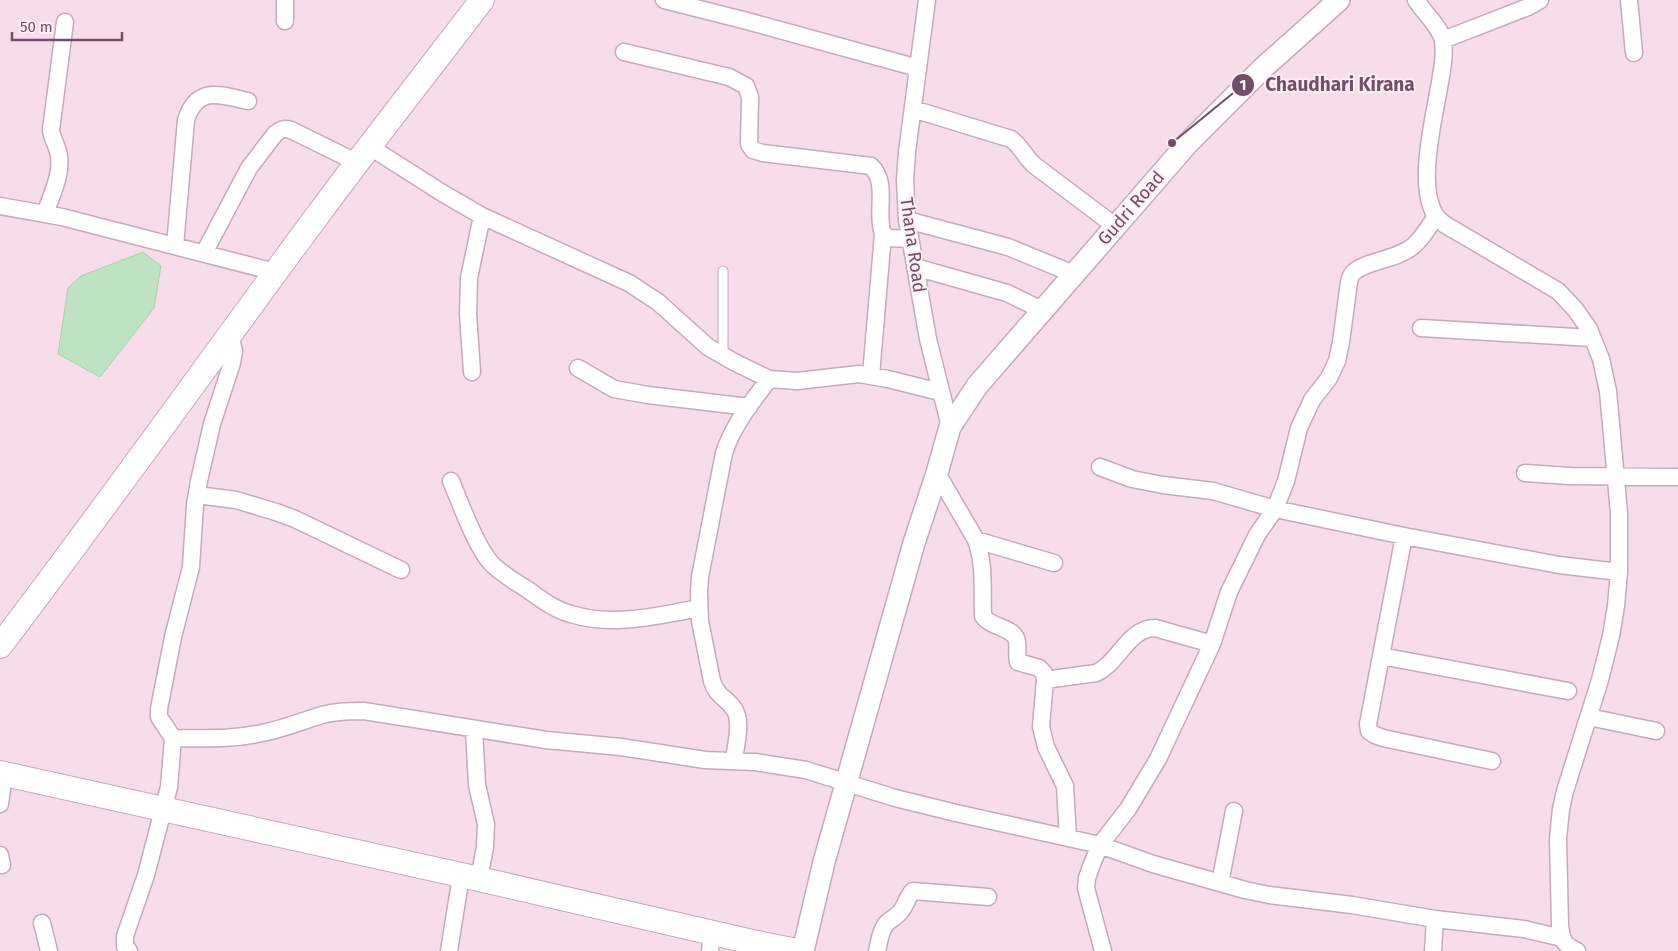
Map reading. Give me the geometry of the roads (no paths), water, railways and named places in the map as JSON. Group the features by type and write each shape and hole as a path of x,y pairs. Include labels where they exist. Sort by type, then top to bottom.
{"main road":[{"path":"0,646 67,558 275,272 482,0"},
{"path":"2,773 470,878 711,942 797,951"}],"street":[{"path":"285,0 285,21"},
{"path":"664,0 747,20 918,68"},
{"name":"Thana Road","path":"927,0 905,180 907,220 928,339 950,427"},
{"name":"Gudri Road","path":"802,951 824,862 887,636 950,427 977,386 1188,142 1263,68 1339,0"},
{"path":"1416,0 1437,28 1443,40 1444,57 1430,141 1427,176 1429,199 1436,216 1444,224 1558,291 1575,309 1589,329 1601,359 1608,391 1619,513 1618,572 1611,636 1589,717 1560,809 1558,839 1560,925 1568,946"},
{"path":"1443,40 1528,7 1540,0"},
{"path":"1628,0 1634,53"},
{"path":"46,214 60,165 59,155 52,139 51,130 65,22"},
{"path":"624,52 729,77 746,86 750,97 749,144 752,150 763,154 871,166 878,172 880,182 880,226 883,234 871,375"},
{"path":"175,246 186,120 189,109 194,102 208,95 218,94 248,101"},
{"path":"913,109 1011,139 1018,144 1027,158 1034,164 1116,226"},
{"path":"204,254 249,168 275,134 286,128 364,155 444,194 482,216 629,283 658,302 708,347 769,379 797,381 859,374 871,375 940,392"},
{"path":"0,206 46,214 275,272"},
{"path":"472,372 468,306 469,278 482,216"},
{"path":"1103,951 1086,888 1087,878 1100,845 1128,808 1158,759 1212,644 1229,592 1256,535 1275,509 1286,481 1299,428 1312,400 1329,378 1337,361 1348,282 1353,273 1359,269 1392,258 1412,247 1422,237 1436,216"},
{"path":"907,220 1008,247 1074,274"},
{"path":"883,234 889,238 910,239"},
{"path":"915,266 1007,293 1042,310"},
{"path":"1421,328 1592,338"},
{"path":"129,951 125,946 125,936 146,875 172,766 173,738 159,717 159,709 191,567 197,494 212,424 232,363 233,344 230,334"},
{"path":"578,368 614,389 749,407"},
{"path":"734,761 738,717 734,709 715,690 699,608 700,577 724,453 729,439 769,379"},
{"path":"1100,467 1132,479 1213,491 1275,509 1404,536 1517,558 1618,572"},
{"path":"937,473 976,540 982,564 983,616 986,620 1013,633 1016,639 1018,662 1039,668 1044,673 1041,727 1046,747 1065,786 1068,838"},
{"path":"1525,473 1569,476 1678,477"},
{"path":"451,481 479,543 491,562 500,572 561,611 596,620 614,620 634,619 699,608"},
{"path":"197,494 244,502 286,515 401,570"},
{"path":"1404,536 1368,724 1369,731 1384,738 1492,761"},
{"path":"976,540 1054,563"},
{"path":"1045,680 1096,673 1103,670 1114,661 1134,636 1147,628 1154,628 1212,644"},
{"path":"1381,656 1568,692"},
{"path":"173,738 215,739 239,737 280,729 322,715 341,711 364,711 546,740 621,747 681,757 791,768 847,782 895,798 1100,845 1154,864 1269,895 1352,905 1435,919 1524,929 1568,946"},
{"path":"1589,717 1656,731"},
{"path":"449,951 470,878 485,847 486,824 477,785 474,729"},
{"path":"0,804 2,773"},
{"path":"1220,883 1234,811"},
{"path":"876,951 882,929 900,913 913,891 988,897"},
{"path":"1433,951 1435,919"},
{"path":"42,923 49,951"}],"lane":[{"path":"723,271 723,356"}],"place":[{"name":"Chaudhari Kirana","path":"1172,143"}]}
